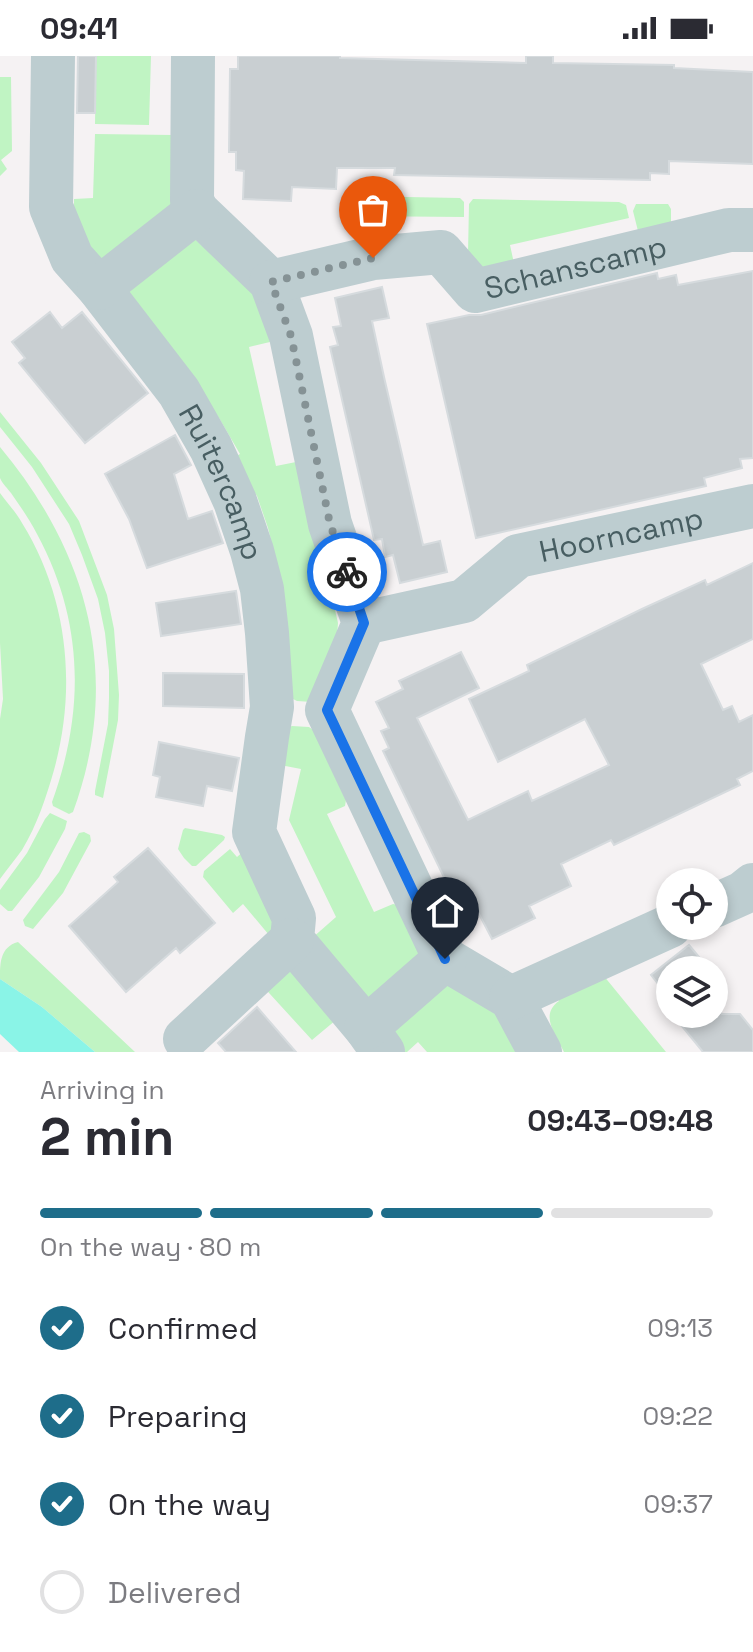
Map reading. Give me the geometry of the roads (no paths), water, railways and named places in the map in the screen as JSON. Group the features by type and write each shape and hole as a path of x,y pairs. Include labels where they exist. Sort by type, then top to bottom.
{"street":[{"name":"Ruitercamp","path":"53,56 51,207 72,258 179,392 211,448 235,501 252,551 262,589 272,707 254,832 294,918 292,940"},
{"path":"193,56 192,201 197,211 271,282 291,336 330,524 364,623 327,710 445,959 511,998 540,1052"},
{"path":"99,288 197,211"},
{"name":"Schanscamp","path":"271,282 373,258 441,252 475,291 729,230 753,230"},
{"name":"Hoorncamp","path":"364,623 464,601 518,556 753,506"},
{"path":"272,707 327,710"},
{"path":"728,900 753,885"},
{"path":"511,998 656,932"},
{"path":"185,1039 292,940 374,1040 445,959"}],"water":[{"path":"0,979 42,1007 95,1052 19,1052 0,1034"}]}
